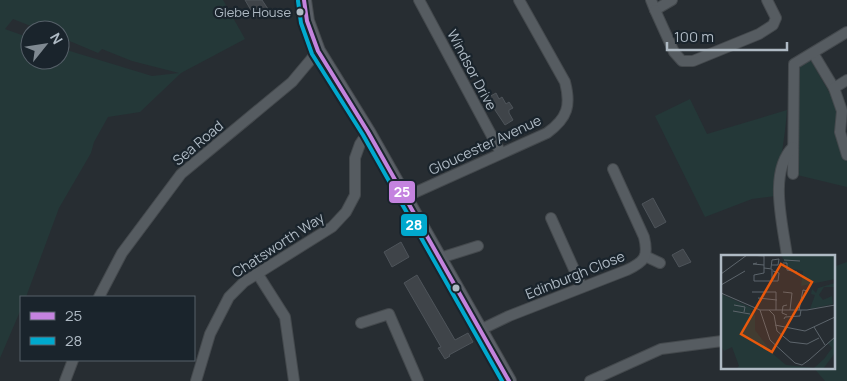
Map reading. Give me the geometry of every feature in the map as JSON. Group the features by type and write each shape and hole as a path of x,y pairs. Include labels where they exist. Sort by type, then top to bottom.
{"street":[{"path":"304,0 307,21 318,51 368,132 509,381"},
{"name":"Windsor Drive","path":"419,0 501,153"},
{"name":"Gloucester Avenue","path":"405,197 548,133 559,124 568,107 565,82 519,0"},
{"path":"651,0 674,52 682,61 693,61 759,34 773,24 776,18 767,0"},
{"path":"655,10 672,0"},
{"path":"793,174 794,64 847,32"},
{"name":"Sea Road","path":"100,296 122,253 181,174 292,82 318,51"},
{"path":"813,53 834,88 842,111 840,132 847,156"},
{"path":"834,88 847,80"},
{"name":"Chatsworth Way","path":"196,381 210,334 229,297 235,290 257,273 332,227 346,212 355,195 355,158 360,144 368,132"},
{"path":"787,255 779,201 780,181 783,162 793,147"},
{"name":"Edinburgh Close","path":"480,330 509,316 637,265 644,259 647,248 644,238 612,169"},
{"path":"551,218 582,287"},
{"path":"440,258 478,246"},
{"path":"645,256 660,263"},
{"path":"257,273 285,317 294,381"},
{"path":"362,323 389,314 418,381"},
{"path":"590,381 662,349 721,341"},
{"path":"65,381 73,361"}],"green space":[{"path":"0,0 223,0 245,39 181,73 140,112 108,117 94,142 91,153 59,208 26,296 20,296 20,311 0,358"},
{"path":"808,56 832,97 836,95 847,155 847,187 793,174 794,64"},
{"path":"690,99 707,134 787,110 776,196 752,199 705,217 655,116"},
{"path":"847,262 847,381 825,381 814,368 834,368 834,267"}],"building":[{"path":"245,0 262,0 268,9 255,17"},
{"path":"496,93 499,99 502,97 506,104 509,102 513,108 509,110 509,113 513,120 505,125 487,98"},
{"path":"653,198 666,222 655,228 642,204"},
{"path":"401,242 409,257 392,267 384,252"},
{"path":"683,249 691,262 679,267 672,255"},
{"path":"417,275 455,340 468,333 473,342 445,359 438,348 441,347 404,283"}],"transit line":[{"name":"25","path":"304,0 307,21 318,51 368,132 509,381"},
{"name":"28","path":"298,1 301,23 312,54 363,135 502,381"}],"place":[{"name":"Glebe House","path":"300,12"}]}
